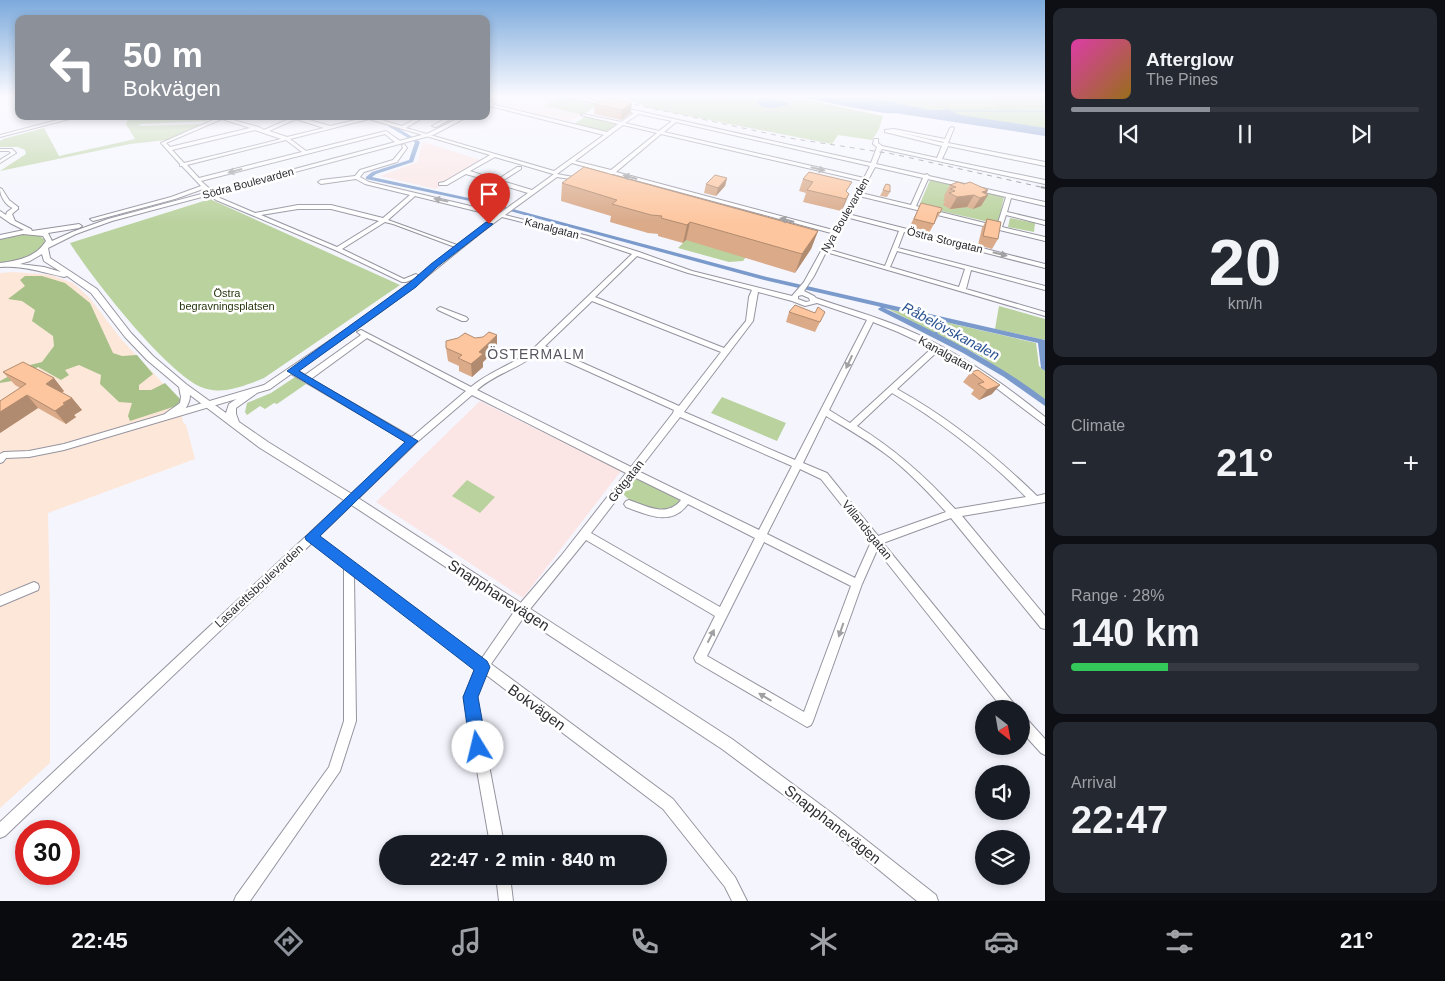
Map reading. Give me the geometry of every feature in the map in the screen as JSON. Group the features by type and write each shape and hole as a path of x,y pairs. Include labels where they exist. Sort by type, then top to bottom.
{"main road":[{"name":"Södra Boulevarden","path":"0,237 110,220 414,138"},
{"path":"12,222 9,213 16,208"},
{"path":"0,213 12,222 35,231"},
{"path":"85,225 93,220"},
{"name":"Södra Boulevarden","path":"2,265 28,258 74,233 110,220"},
{"name":"Snapphanevägen","path":"35,231 49,237 46,247 47,259 94,291 128,335 150,358 183,386 264,444 352,499 727,744 828,818 930,901"},
{"name":"Snapphanevägen","path":"2,265 44,269 80,280"},
{"path":"170,415 185,403 187,398 183,386"},
{"path":"235,423 231,414 232,406 254,391"}],"street":[{"path":"175,138 163,143 210,194 337,249 404,281 411,280 454,246 507,210"},
{"path":"168,150 216,138"},
{"path":"182,164 287,138"},
{"path":"287,138 305,152"},
{"path":"198,180 361,138"},
{"path":"321,182 357,177 362,171 395,161 405,148 402,142 396,138"},
{"path":"435,138 555,174 566,175 589,182"},
{"path":"2,458 51,451 209,405 273,383 412,285 434,265 602,138"},
{"path":"606,177 654,138"},
{"path":"683,138 865,180"},
{"path":"694,141 697,138"},
{"path":"755,138 1045,204"},
{"path":"919,138 946,143"},
{"path":"926,138 1045,164"},
{"path":"939,160 948,138"},
{"path":"876,140 874,144 880,147 1045,182"},
{"name":"Nya Boulevarden","path":"804,296 808,283 824,250 874,164 880,147"},
{"path":"774,159 785,148"},
{"path":"0,151 9,153 0,162"},
{"path":"441,184 446,184 494,155"},
{"path":"488,159 532,172"},
{"path":"1014,176 1019,159"},
{"path":"571,161 834,232"},
{"path":"477,195 519,168"},
{"path":"466,172 532,192"},
{"path":"913,208 927,176"},
{"name":"Kanalgatan","path":"357,177 367,183 414,194 507,210 690,272 756,290 804,296 871,318 936,348 1004,388 1045,422"},
{"path":"93,220 174,198 203,186"},
{"path":"0,190 7,201 16,208"},
{"path":"337,249 384,220 414,194"},
{"path":"857,194 1045,239"},
{"path":"999,228 1009,196"},
{"path":"256,214 315,205 331,206 384,220 454,246"},
{"path":"1004,213 1045,222"},
{"name":"Östra Storgatan","path":"844,215 1045,266"},
{"path":"887,268 902,230"},
{"path":"896,249 1045,288"},
{"path":"824,250 1045,314"},
{"name":"Lasarettsboulevarden","path":"0,831 413,441 471,389 491,375 526,359 637,253"},
{"path":"962,290 968,268"},
{"name":"Götgatan","path":"482,667 522,610 633,472 678,410 751,318 751,298 756,290"},
{"path":"591,298 726,351"},
{"path":"440,309 464,319"},
{"path":"871,318 700,658 807,722 857,584 876,541 952,514 1040,499"},
{"path":"305,379 364,333 633,472 857,584"},
{"name":"Villandsgatan","path":"540,347 824,476 1003,700"},
{"path":"852,426 936,348"},
{"path":"292,371 413,441"},
{"path":"891,389 931,411 970,439 1040,499"},
{"path":"825,412 852,426 902,462 952,514 1045,624"},
{"path":"629,504 668,515 675,513 687,499"},
{"path":"584,534 722,614"},
{"name":"Bokvägen","path":"311,537 482,667 668,804 730,882 740,901"},
{"path":"241,901 334,771 350,721 349,565"},
{"path":"0,601 34,586"},
{"path":"482,667 470,697 495,835"},
{"path":"1030,732 1045,749"},
{"path":"504,885 506,901"}],"shaded area":[{"path":"423,142 484,161 436,189 380,176 417,162"},
{"path":"14,272 51,275 73,283 89,297 121,339 179,400 183,422 186,425 195,459 48,513 50,763 0,808 0,273"},
{"path":"480,401 621,471 523,598 376,502"}],"green space":[{"path":"7,138 49,138 59,156 135,139 172,138 130,144 0,171 26,154 25,150 18,147 0,147 0,141"},
{"path":"802,138 836,138 832,144"},
{"path":"930,180 1004,197 998,224 919,206"},
{"name":"Östra begravningsplatsen","path":"210,199 400,285 264,378 225,390 201,387 186,378 150,344 111,300 70,243"},
{"path":"1010,218 1035,223 1034,232 1008,227"},
{"path":"19,234 37,234 45,240 42,246 33,254 0,263 0,239"},
{"path":"687,239 746,257 743,261 729,262 678,248"},
{"path":"25,276 42,276 65,283 90,303 113,353 122,356 137,355 153,374 139,385 139,390 151,390 165,383 181,400 176,406 130,421 128,416 132,403 119,402 100,384 101,375 79,365 65,370 69,375 61,380 38,367 12,381 0,383 0,381 30,365 42,362 54,346 53,336 32,321 35,310 22,301 8,299 25,286 20,280"},
{"path":"999,306 1045,319 1045,340 995,329"},
{"path":"888,309 1036,343 1039,366 1045,371 1045,400 980,356"},
{"path":"295,377 306,384 277,404 274,403 265,409 260,406 247,415 245,412 247,403 271,393"},
{"path":"722,397 786,423 777,441 711,413"},
{"path":"635,478 678,498 680,502 675,509 669,509 645,506 630,500 622,491"},
{"path":"467,480 495,497 480,513 452,496"}],"building":[{"path":"584,167 818,231 802,254 690,222 687,225 661,218 662,216 651,215 612,204 617,200 562,183"},
{"path":"809,172 852,182 846,191 849,194 846,199 807,190 813,182 803,179"},
{"path":"715,175 727,178 718,188 706,184"},
{"path":"958,182 964,184 970,182 988,190 982,192 988,195 980,198 974,195 957,197 949,193 955,191 950,189 956,187 950,185"},
{"path":"886,184 890,185 890,192 883,190"},
{"path":"921,203 942,208 940,213 938,212 934,224 914,219"},
{"path":"987,219 1001,222 998,239 983,236"},
{"path":"795,305 815,313 818,307 825,312 820,322 789,312"},
{"path":"489,332 497,335 479,352 483,354 471,364 458,358 462,355 446,348 446,341 458,338 465,333 475,338 483,337"},
{"path":"23,362 54,378 46,384 72,398 55,411 27,395 0,412 0,401 26,384 3,372"},
{"path":"978,370 1000,385 987,390 978,384 984,382 971,372"}],"waterway":[{"path":"411,138 418,142 411,161 374,173 368,178 485,203 766,279 1041,341"},
{"name":"Råbelövskanalen","path":"881,309 945,340 986,363 1045,403"},
{"path":"936,336 938,318"},
{"path":"1041,341 1045,342"},
{"path":"1041,341 1045,368"}],"railway":[{"path":"789,138 893,154 1045,188"},
{"path":"1041,187 1045,188"}],"district":[{"name":"ÖSTERMALM","path":"536,354"}],"route":[{"path":"478,747 470,697 482,667 311,537 413,441 292,371 360,324 489,224"}]}
